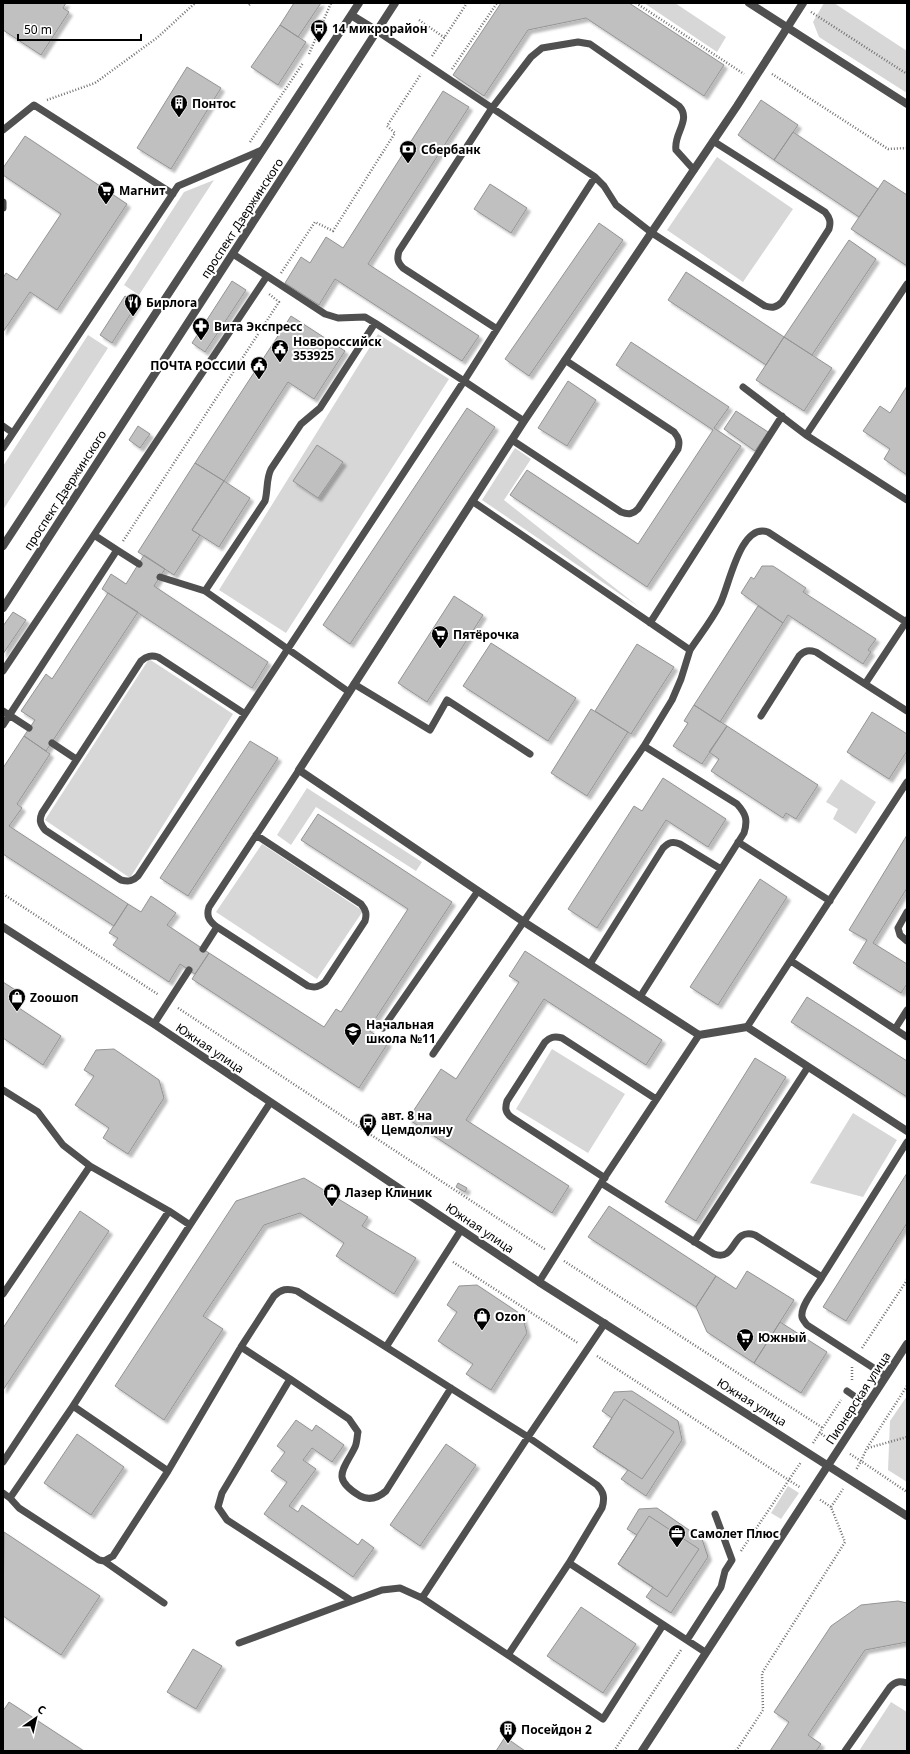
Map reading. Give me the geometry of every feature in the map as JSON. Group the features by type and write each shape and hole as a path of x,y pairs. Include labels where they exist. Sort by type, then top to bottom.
{"street":[{"name":"проспект Дзержинского","path":"3,546 359,3"},
{"name":"проспект Дзержинского","path":"3,608 395,3"},
{"path":"749,3 907,104"},
{"path":"802,4 762,68 524,421 298,770 524,922 699,1035 747,1028 907,1131"},
{"path":"351,15 377,31"},
{"name":"Южная улица","path":"3,927 154,1024 539,1282 605,1322 907,1516"},
{"name":"Пионерская улица","path":"642,1751 705,1652 907,1344"}],"lane":[{"path":"377,31 595,177 604,186 616,205 652,233 765,306 771,308 777,307 782,302 829,229 831,223 829,217 825,212 713,141"},
{"path":"497,329 403,268 398,263 397,257 399,251 492,108 536,52 542,48 578,42 590,44 679,106 683,110 684,121 675,145 678,153 694,170"},
{"path":"3,130 34,105 173,194"},
{"path":"3,448 178,186 262,150"},
{"path":"245,714 158,657 152,655 146,657 141,661 42,813 40,819 41,825 45,830 121,880 127,882 134,880 138,876 245,714 287,649 464,381 595,177"},
{"path":"3,202 3,208"},
{"path":"233,254 325,314 338,318 365,318 375,323 524,421"},
{"path":"3,671 267,276"},
{"path":"806,436 907,284"},
{"path":"205,591 265,501 268,492 268,476 271,469 301,424 320,408 375,323"},
{"path":"512,440 621,512 627,514 634,513 638,509 678,450 680,443 674,432 565,360"},
{"path":"743,387 806,436 907,500"},
{"path":"650,623 782,416"},
{"path":"3,426 13,434"},
{"path":"472,502 690,650"},
{"path":"433,1054 644,746 672,700 681,679 690,650 720,606 726,592 732,568 738,555 751,535 756,531 762,530 768,532 906,621 865,684"},
{"path":"94,535 139,564"},
{"path":"3,725 6,713 117,550"},
{"path":"160,577 205,591 349,692"},
{"path":"760,716 799,656 804,651 810,650 816,652 907,711"},
{"path":"354,684 430,730 447,700 530,754"},
{"path":"6,713 29,728"},
{"path":"52,743 76,759"},
{"path":"640,997 744,833 746,824 745,814 737,804 644,746"},
{"path":"256,835 361,904 365,909 367,915 365,921 325,982 320,986 314,988 308,986 218,927 208,919 207,913 209,907 298,770"},
{"path":"747,1028 907,782"},
{"path":"590,964 663,848 668,843 674,842 680,844 721,869"},
{"path":"738,842 830,901"},
{"path":"384,1028 478,891"},
{"path":"907,912 898,928 900,935 907,941"},
{"path":"203,949 218,927"},
{"path":"791,961 907,1037"},
{"path":"154,1024 189,970"},
{"path":"895,1029 907,1010"},
{"path":"539,1282 656,1099 699,1035"},
{"path":"656,1099 562,1038 556,1036 549,1038 544,1042 507,1101 505,1107 506,1113 511,1117 603,1181 694,1242 720,1256 726,1255 743,1235 749,1233 755,1235 822,1277"},
{"path":"694,1242 808,1067"},
{"path":"3,1090 38,1112 63,1145 90,1166 169,1211 190,1225"},
{"path":"10,1498 74,1406 270,1102"},
{"path":"886,1376 807,1325 803,1320 802,1314 803,1308 907,1142"},
{"path":"3,1294 90,1166"},
{"path":"3,1462 169,1211"},
{"path":"386,1347 461,1230"},
{"path":"104,1561 113,1556 168,1471 241,1347 274,1296 280,1290 289,1288 297,1291 528,1437 597,1484 603,1491 605,1500 602,1508 569,1563 508,1655"},
{"path":"422,1598 605,1322"},
{"path":"241,1347 349,1419 358,1432 356,1446 344,1465 342,1473 343,1482 349,1488 370,1499 379,1497 386,1491 451,1388"},
{"path":"290,1379 222,1493 218,1507 227,1520 352,1601"},
{"path":"847,1391 867,1405"},
{"path":"74,1406 168,1471"},
{"path":"3,1493 19,1508 99,1560 104,1561 164,1603"},
{"path":"687,1640 721,1587 725,1570 732,1560 715,1514"},
{"path":"569,1563 705,1652"},
{"path":"239,1643 382,1590 400,1588 422,1598 603,1719 663,1625"},
{"path":"846,1751 890,1687 895,1682 901,1681 907,1683"}],"path":[{"path":"34,105 95,83 158,37 195,3"},
{"path":"249,144 310,52 332,3"},
{"path":"117,550 279,302 268,293 315,222 333,231 395,133 386,126 467,3"},
{"path":"445,66 451,70 497,3"},
{"path":"636,3 754,80"},
{"path":"802,4 907,74"},
{"path":"419,20 444,38"},
{"path":"762,68 888,149 907,148"},
{"path":"3,894 556,1256 823,1428"},
{"path":"444,1256 789,1480 751,1537 732,1560"},
{"path":"907,1386 867,1448 861,1461 907,1492"},
{"path":"867,1448 907,1437"},
{"path":"736,1751 763,1710 762,1673 846,1542 831,1507"},
{"path":"751,1537 756,1540"},
{"path":"614,1751 687,1640"}],"shaded area":[{"path":"644,3 675,3 726,37 717,52"},
{"path":"824,3 834,3 907,51 907,93 819,37 813,22"},
{"path":"717,157 793,209 743,282 667,230"},
{"path":"214,180 139,295 124,285 184,192"},
{"path":"378,334 449,379 286,633 219,590"},
{"path":"88,335 108,348 3,510 3,466"},
{"path":"515,448 531,459 504,500 639,607 482,500"},
{"path":"149,659 233,714 130,878 45,820"},
{"path":"841,779 876,802 856,834 833,819 838,809 826,802"},
{"path":"307,788 422,862 416,871 316,807 291,845 277,835"},
{"path":"262,844 363,911 317,979 216,912"},
{"path":"552,1049 625,1094 588,1153 516,1109"},
{"path":"853,1113 897,1140 863,1197 810,1183"},
{"path":"907,1396 907,1482 888,1470 890,1421"},
{"path":"788,1486 799,1493 781,1519 771,1513"},
{"path":"891,1702 907,1712 907,1751 859,1751"}],"building":[{"path":"3,3 66,3 63,8 69,12 41,55 3,30"},
{"path":"294,3 321,3 298,37 280,25"},
{"path":"501,3 629,3 724,65 704,96 586,18 528,30 484,96 453,75"},
{"path":"280,25 306,42 278,85 251,67"},
{"name":"Понтос","path":"187,67 221,88 171,169 137,148"},
{"path":"443,91 469,107 368,264 479,336 462,361 335,279 319,305 285,283 301,257 310,263 326,237 343,248"},
{"path":"761,100 798,125 774,160 738,135"},
{"path":"793,132 878,189 859,217 774,160"},
{"path":"25,136 127,204 57,310 30,292 3,332 3,278 6,273 17,280 61,214 3,175 3,168"},
{"path":"884,180 907,195 907,266 851,229"},
{"path":"490,184 527,208 511,233 474,209"},
{"path":"599,223 623,240 529,376 505,359"},
{"path":"849,240 876,259 812,355 784,337"},
{"path":"686,272 784,337 766,365 668,300"},
{"path":"232,281 246,290 205,352 192,343"},
{"path":"125,296 137,304 112,343 100,335"},
{"path":"291,316 345,351 314,399 288,382 224,481 195,463"},
{"path":"784,337 832,368 804,411 756,380"},
{"path":"631,342 729,407 714,428 741,446 647,587 510,495 527,470 638,544 713,430 616,365"},
{"path":"568,381 596,400 567,446 538,428"},
{"path":"907,386 907,475 884,459 890,449 863,431 880,406 890,413"},
{"path":"467,408 495,427 350,644 323,625"},
{"path":"736,411 768,432 755,451 724,429"},
{"path":"138,426 150,434 140,448 129,440"},
{"path":"317,445 343,462 318,498 293,481"},
{"path":"195,463 224,481 192,530 200,535 174,575 138,552"},
{"path":"224,481 250,498 219,547 192,530"},
{"path":"144,555 165,569 154,586 268,662 252,688 102,589 111,574 126,584"},
{"path":"762,566 773,566 806,588 803,592 876,639 868,650 871,652 863,664 788,615 783,623 741,593 751,577 754,579"},
{"path":"108,593 138,612 46,751 24,736 35,720 21,711 46,674 52,679"},
{"name":"Пятёрочка","path":"454,596 483,615 427,702 398,683"},
{"path":"758,606 783,623 720,722 694,705"},
{"path":"13,612 26,620 3,654 3,626"},
{"path":"491,643 576,698 548,741 463,686"},
{"path":"637,644 674,667 631,734 595,711"},
{"path":"694,705 727,726 702,764 673,746 688,723 684,721"},
{"path":"591,709 628,732 587,796 551,773"},
{"path":"872,712 907,734 907,751 889,779 847,752"},
{"path":"727,726 818,785 796,819 786,813 783,818 711,771 719,759 709,752"},
{"path":"24,736 50,754 17,804 22,808 9,826 128,904 114,926 3,854 3,768"},
{"path":"250,741 278,758 188,896 160,878"},
{"path":"663,778 726,819 708,847 666,820 597,928 568,909 634,806 642,811"},
{"path":"318,814 452,902 368,1030 388,1043 359,1088 192,979 209,953 324,1027 336,1009 341,1012 408,909 301,840"},
{"path":"907,835 907,888 873,943 907,964 907,984 901,993 853,963 867,940 849,930"},
{"path":"760,879 787,897 718,1005 690,987"},
{"path":"151,896 176,913 167,925 209,953 195,974 180,964 169,982 113,945 118,938 109,933 128,904 141,912"},
{"path":"525,951 662,1040 646,1065 544,999 466,1120 569,1186 552,1213 408,1119 441,1069 456,1079 519,982 509,976"},
{"path":"3,982 20,993 13,1004 61,1036 43,1065 3,1038"},
{"path":"807,997 907,1061 907,1097 791,1022"},
{"path":"114,1049 159,1080 164,1098 128,1154 103,1138 109,1128 75,1105 94,1076 84,1070 96,1050"},
{"path":"755,1058 786,1077 696,1221 665,1202"},
{"path":"907,1173 907,1223 846,1321 823,1307"},
{"path":"304,1178 368,1217 362,1226 416,1258 394,1294 336,1256 344,1243 300,1213 264,1225 203,1316 223,1329 164,1420 115,1386 236,1201"},
{"path":"458,1183 467,1188 465,1192 456,1187"},
{"path":"609,1206 716,1276 696,1307 588,1237"},
{"path":"80,1211 109,1231 3,1390 3,1328"},
{"path":"747,1271 794,1300 754,1363 707,1332 696,1307 716,1276 736,1289"},
{"path":"477,1285 522,1315 527,1333 491,1390 466,1374 473,1364 438,1341 457,1312 447,1305 459,1286"},
{"path":"780,1322 827,1352 801,1393 754,1363"},
{"path":"632,1391 678,1421 682,1440 646,1496 621,1479 628,1470 593,1447 612,1418 602,1411 614,1392"},
{"path":"624,1399 674,1432 642,1479 593,1447"},
{"path":"296,1420 312,1431 316,1425 344,1445 332,1462 312,1448 303,1460 316,1469 289,1506 298,1512 302,1505 358,1545 362,1539 374,1548 353,1577 264,1514 287,1482 271,1471 285,1452 277,1446"},
{"path":"77,1434 124,1467 91,1515 44,1483"},
{"path":"446,1444 476,1465 420,1546 390,1525"},
{"path":"657,1508 702,1539 708,1557 671,1613 646,1597 653,1587 618,1564 637,1535 627,1529 639,1509"},
{"path":"649,1516 699,1549 667,1597 618,1564"},
{"path":"4,1532 100,1596 61,1655 3,1616"},
{"path":"898,1601 907,1603 907,1642 865,1650 808,1735 821,1744 816,1751 770,1751 789,1722 774,1712 831,1626 861,1605"},
{"path":"581,1607 636,1644 603,1693 547,1656"},
{"path":"193,1649 222,1666 196,1709 167,1692"},
{"path":"9,1702 84,1751 3,1751 3,1711"},
{"name":"Посейдон 2","path":"505,1737 525,1751 496,1751"}],"place":[{"name":"14 микрорайон","path":"319,43"},
{"name":"Понтос","path":"179,118"},
{"name":"Сбербанк","path":"408,164"},
{"name":"Магнит","path":"106,205"},
{"name":"Бирлога","path":"133,317"},
{"name":"Вита Экспресс","path":"201,341"},
{"name":"Новороссийск 353925","path":"280,363"},
{"name":"ПОЧТА РОССИИ","path":"259,380"},
{"name":"Пятёрочка","path":"440,649"},
{"name":"Zooшоп","path":"17,1012"},
{"name":"Начальная школа №11","path":"353,1046"},
{"name":"авт. 8 на Цемдолину","path":"368,1137"},
{"name":"Лазер Клиник","path":"332,1207"},
{"name":"Ozon","path":"482,1331"},
{"name":"Южный","path":"745,1352"},
{"name":"Самолет Плюс","path":"677,1548"},
{"name":"Посейдон 2","path":"508,1744"}]}
